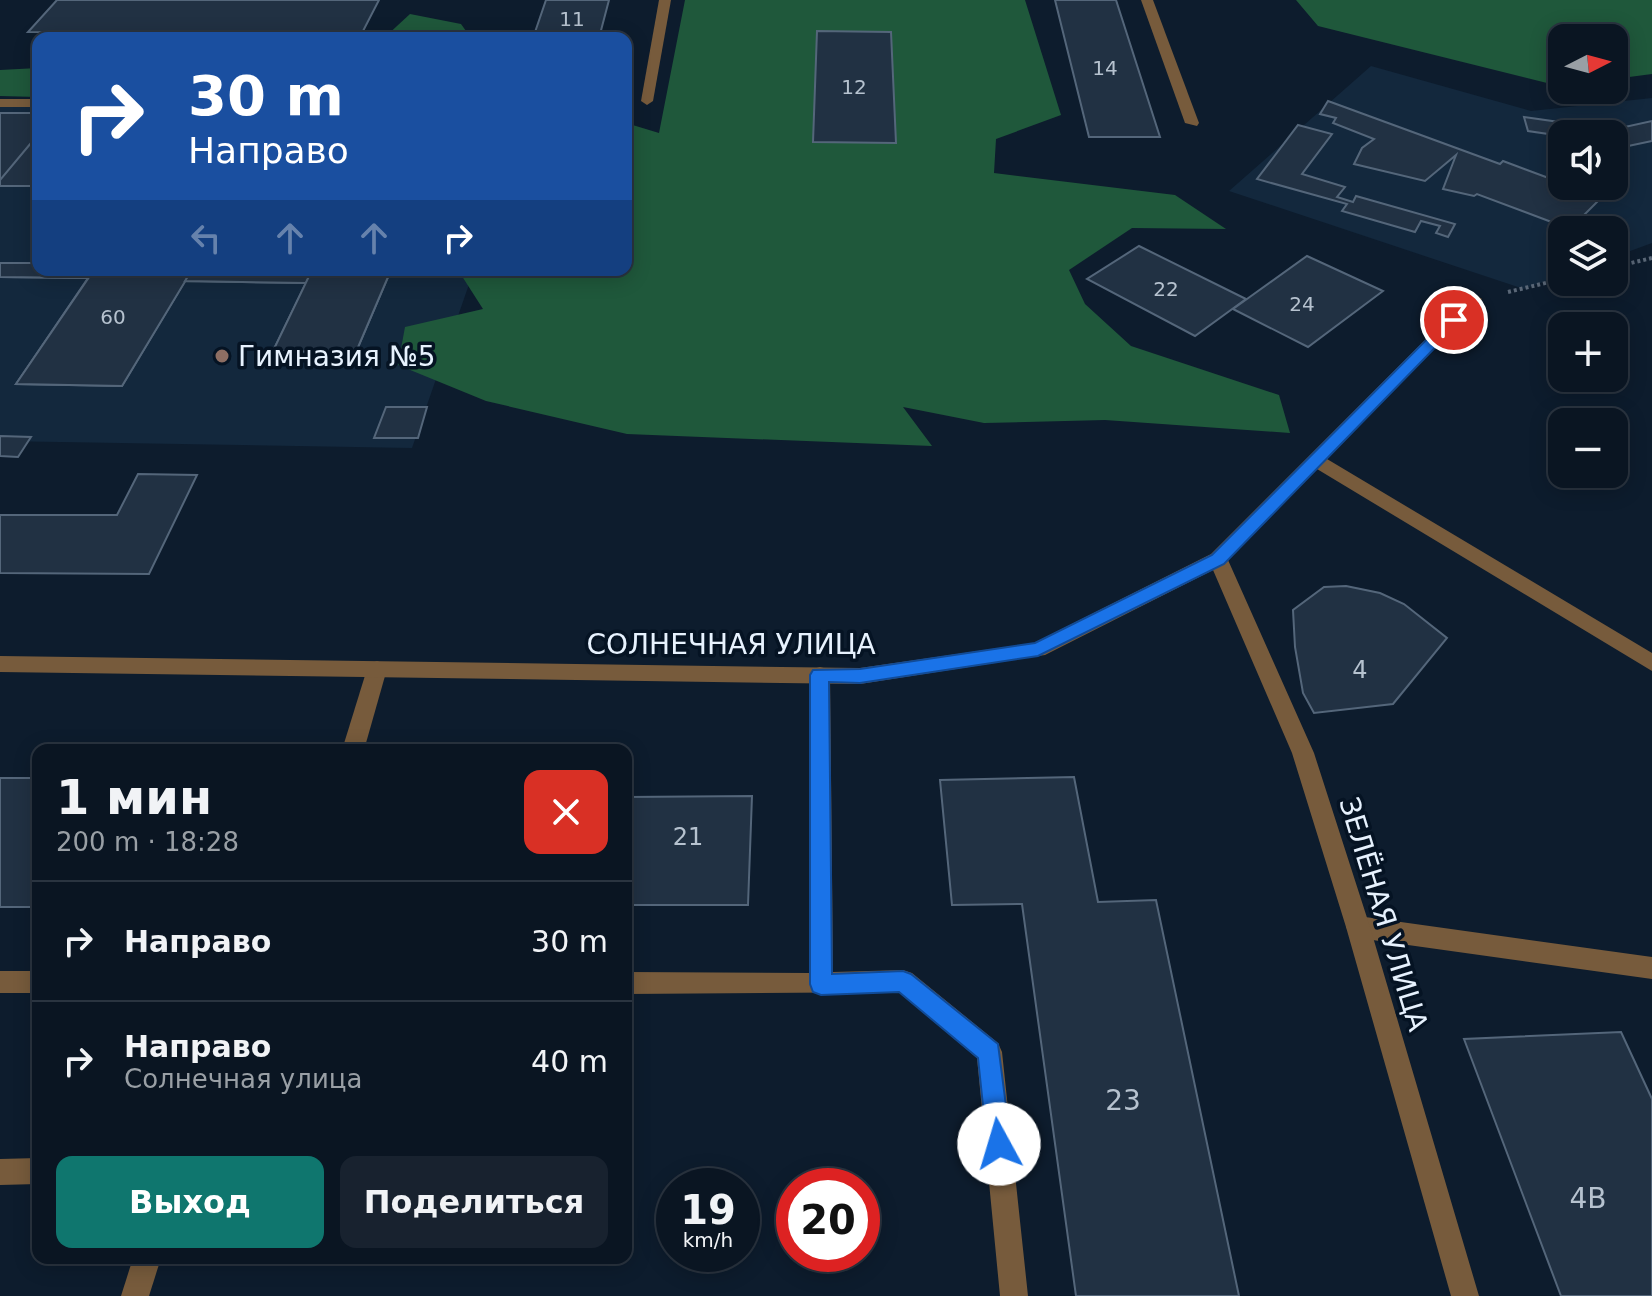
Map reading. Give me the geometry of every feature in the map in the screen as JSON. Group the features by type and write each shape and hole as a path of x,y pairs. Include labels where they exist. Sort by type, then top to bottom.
{"street":[{"path":"647,101 665,0"},
{"path":"1147,0 1192,123"},
{"path":"0,103 32,103"},
{"name":"СОЛНЕЧНАЯ УЛИЦА","path":"0,664 860,676 1038,650 1218,559 1474,299"},
{"path":"1316,460 1652,663"},
{"name":"ЗЕЛЁНАЯ УЛИЦА","path":"1218,559 1303,753 1358,927 1465,1296"},
{"path":"355,744 377,669"},
{"path":"820,675 821,984"},
{"path":"1358,927 1652,968"},
{"path":"632,983 903,981 989,1052 1014,1296"},
{"path":"0,982 32,982"},
{"path":"0,1172 32,1171"},
{"path":"135,1296 145,1264"}],"path":[{"path":"1628,264 1652,258"},
{"path":"1474,299 1548,282"}],"shaded area":[{"path":"1371,66 1531,111 1628,104 1628,101 1652,98 1652,243 1628,252 1628,216 1548,216 1548,280 1524,289 1229,191"},
{"name":"Гимназия №5","path":"0,100 32,100 32,276 472,276 412,448 0,441"}],"green space":[{"path":"685,0 1025,0 1061,115 996,139 994,173 1175,195 1226,229 1132,228 1069,270 1085,304 1131,346 1279,395 1290,433 1105,420 984,423 903,407 932,446 627,434 486,401 398,365 405,327 483,309 462,276 632,276 632,125 659,133"},
{"path":"1296,0 1652,0 1652,74 1628,77 1628,24 1548,24 1548,83 1318,26"},
{"path":"410,14 461,24 467,32 390,32"},
{"path":"32,68 32,97 0,96 0,70"}],"building":[{"path":"57,0 379,0 363,32 28,32"},
{"path":"546,0 609,0 601,32 535,32"},
{"path":"1055,0 1116,0 1160,137 1089,137"},
{"path":"817,31 891,32 896,143 813,142"},
{"path":"1328,101 1500,164 1503,161 1548,178 1548,200 1599,200 1583,216 1548,216 1548,221 1477,194 1474,196 1443,189 1456,155 1425,181 1354,164 1362,148 1374,139 1333,123 1336,118 1320,114"},
{"path":"0,113 32,113 32,186 0,186"},
{"path":"1524,117 1548,120 1548,134 1528,131"},
{"path":"1652,121 1652,141 1628,146 1628,126"},
{"path":"1298,125 1332,134 1302,174 1345,187 1337,197 1353,202 1356,196 1455,224 1448,237 1436,233 1440,226 1421,221 1415,232 1342,211 1347,204 1257,179"},
{"path":"32,142 32,186 0,186 0,180"},
{"path":"1139,246 1246,299 1195,336 1087,279"},
{"path":"1307,256 1383,291 1308,347 1233,309"},
{"path":"0,263 32,263 32,276 90,276 88,278 0,277"},
{"path":"0,263 32,263 32,276 388,276 356,352 273,351 306,283 185,281 122,386 16,384 88,278 0,277"},
{"path":"90,276 188,276 122,386 16,384"},
{"path":"188,276 309,276 306,283 185,281"},
{"path":"309,276 388,276 356,352 273,351"},
{"path":"386,407 427,407 418,438 374,438"},
{"path":"0,436 31,437 18,457 0,456"},
{"path":"138,474 197,475 149,574 0,573 0,515 117,515"},
{"path":"1346,586 1380,593 1404,604 1447,638 1393,704 1314,713 1303,693 1295,647 1293,610 1324,587"},
{"path":"1074,777 1098,902 1156,900 1239,1296 1076,1296 1022,904 952,905 940,780"},
{"path":"0,778 32,778 32,907 0,907"},
{"path":"752,796 748,905 632,905 632,797"},
{"path":"1621,1032 1652,1099 1652,1296 1561,1296 1464,1039"}],"place":[{"name":"Гимназия №5","path":"222,356"}],"route":[{"path":"999,1144 989,1052 903,981 821,984 820,675 860,676 1038,650 1218,559 1454,320"}]}
